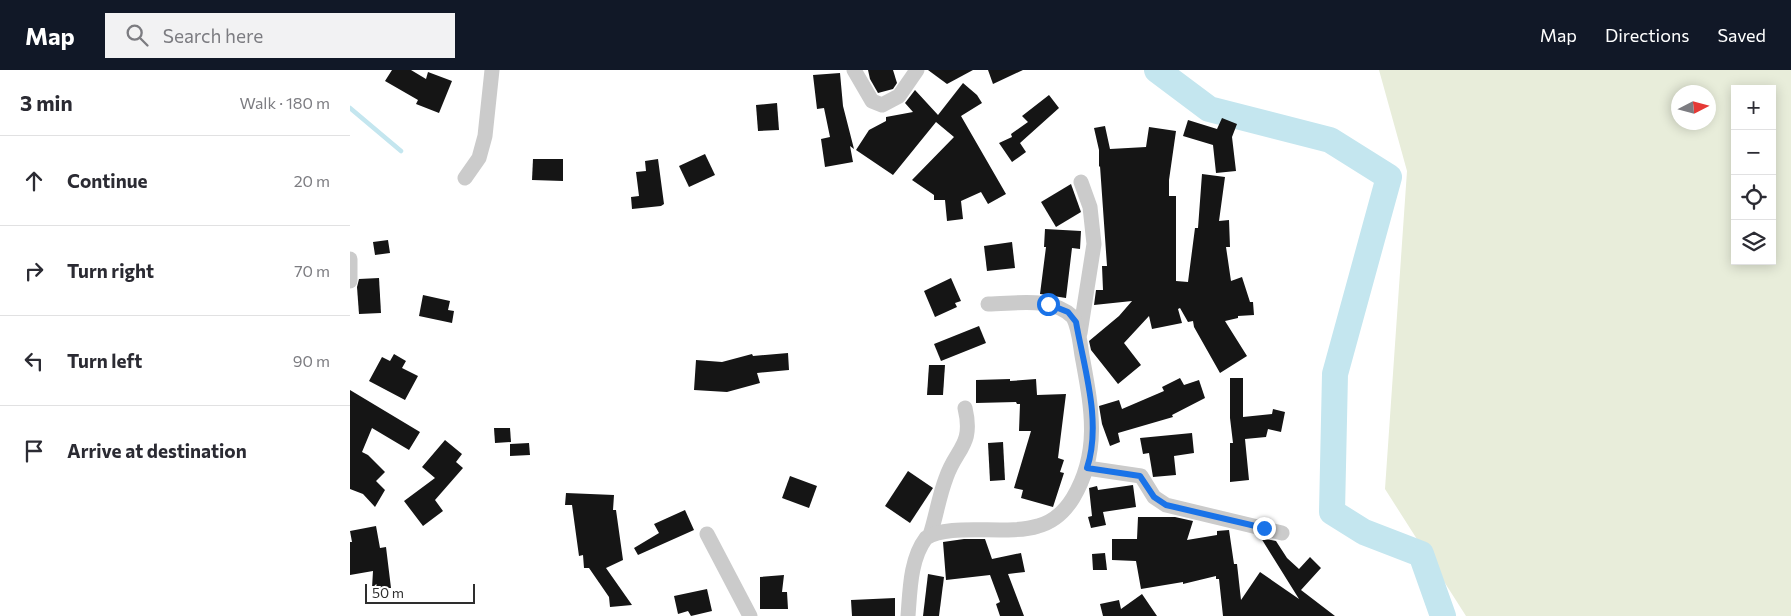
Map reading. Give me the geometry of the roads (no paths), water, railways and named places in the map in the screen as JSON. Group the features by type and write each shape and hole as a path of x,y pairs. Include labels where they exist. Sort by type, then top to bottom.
{"street":[{"path":"465,178 479,158 485,136 492,70"},
{"path":"854,70 872,101 882,105 899,96 917,70"},
{"path":"1079,339 1094,244 1090,207 1081,182"},
{"path":"350,259 350,281"},
{"path":"908,616 910,586 916,557 922,543 930,535 944,531 1018,530 1046,523 1067,507 1087,468 1091,452 1091,415 1079,339 1073,317 1057,306 1030,302 988,304"},
{"path":"930,535 946,478 962,450 967,436 968,424 965,408"},
{"path":"1087,468 1140,476 1159,502 1174,508 1232,519 1282,533"},
{"path":"707,534 750,616"}],"waterway":[{"path":"1157,70 1209,109 1330,140 1389,177 1335,374 1332,512 1364,532 1421,554 1443,616"},
{"path":"350,108 401,151"}]}
